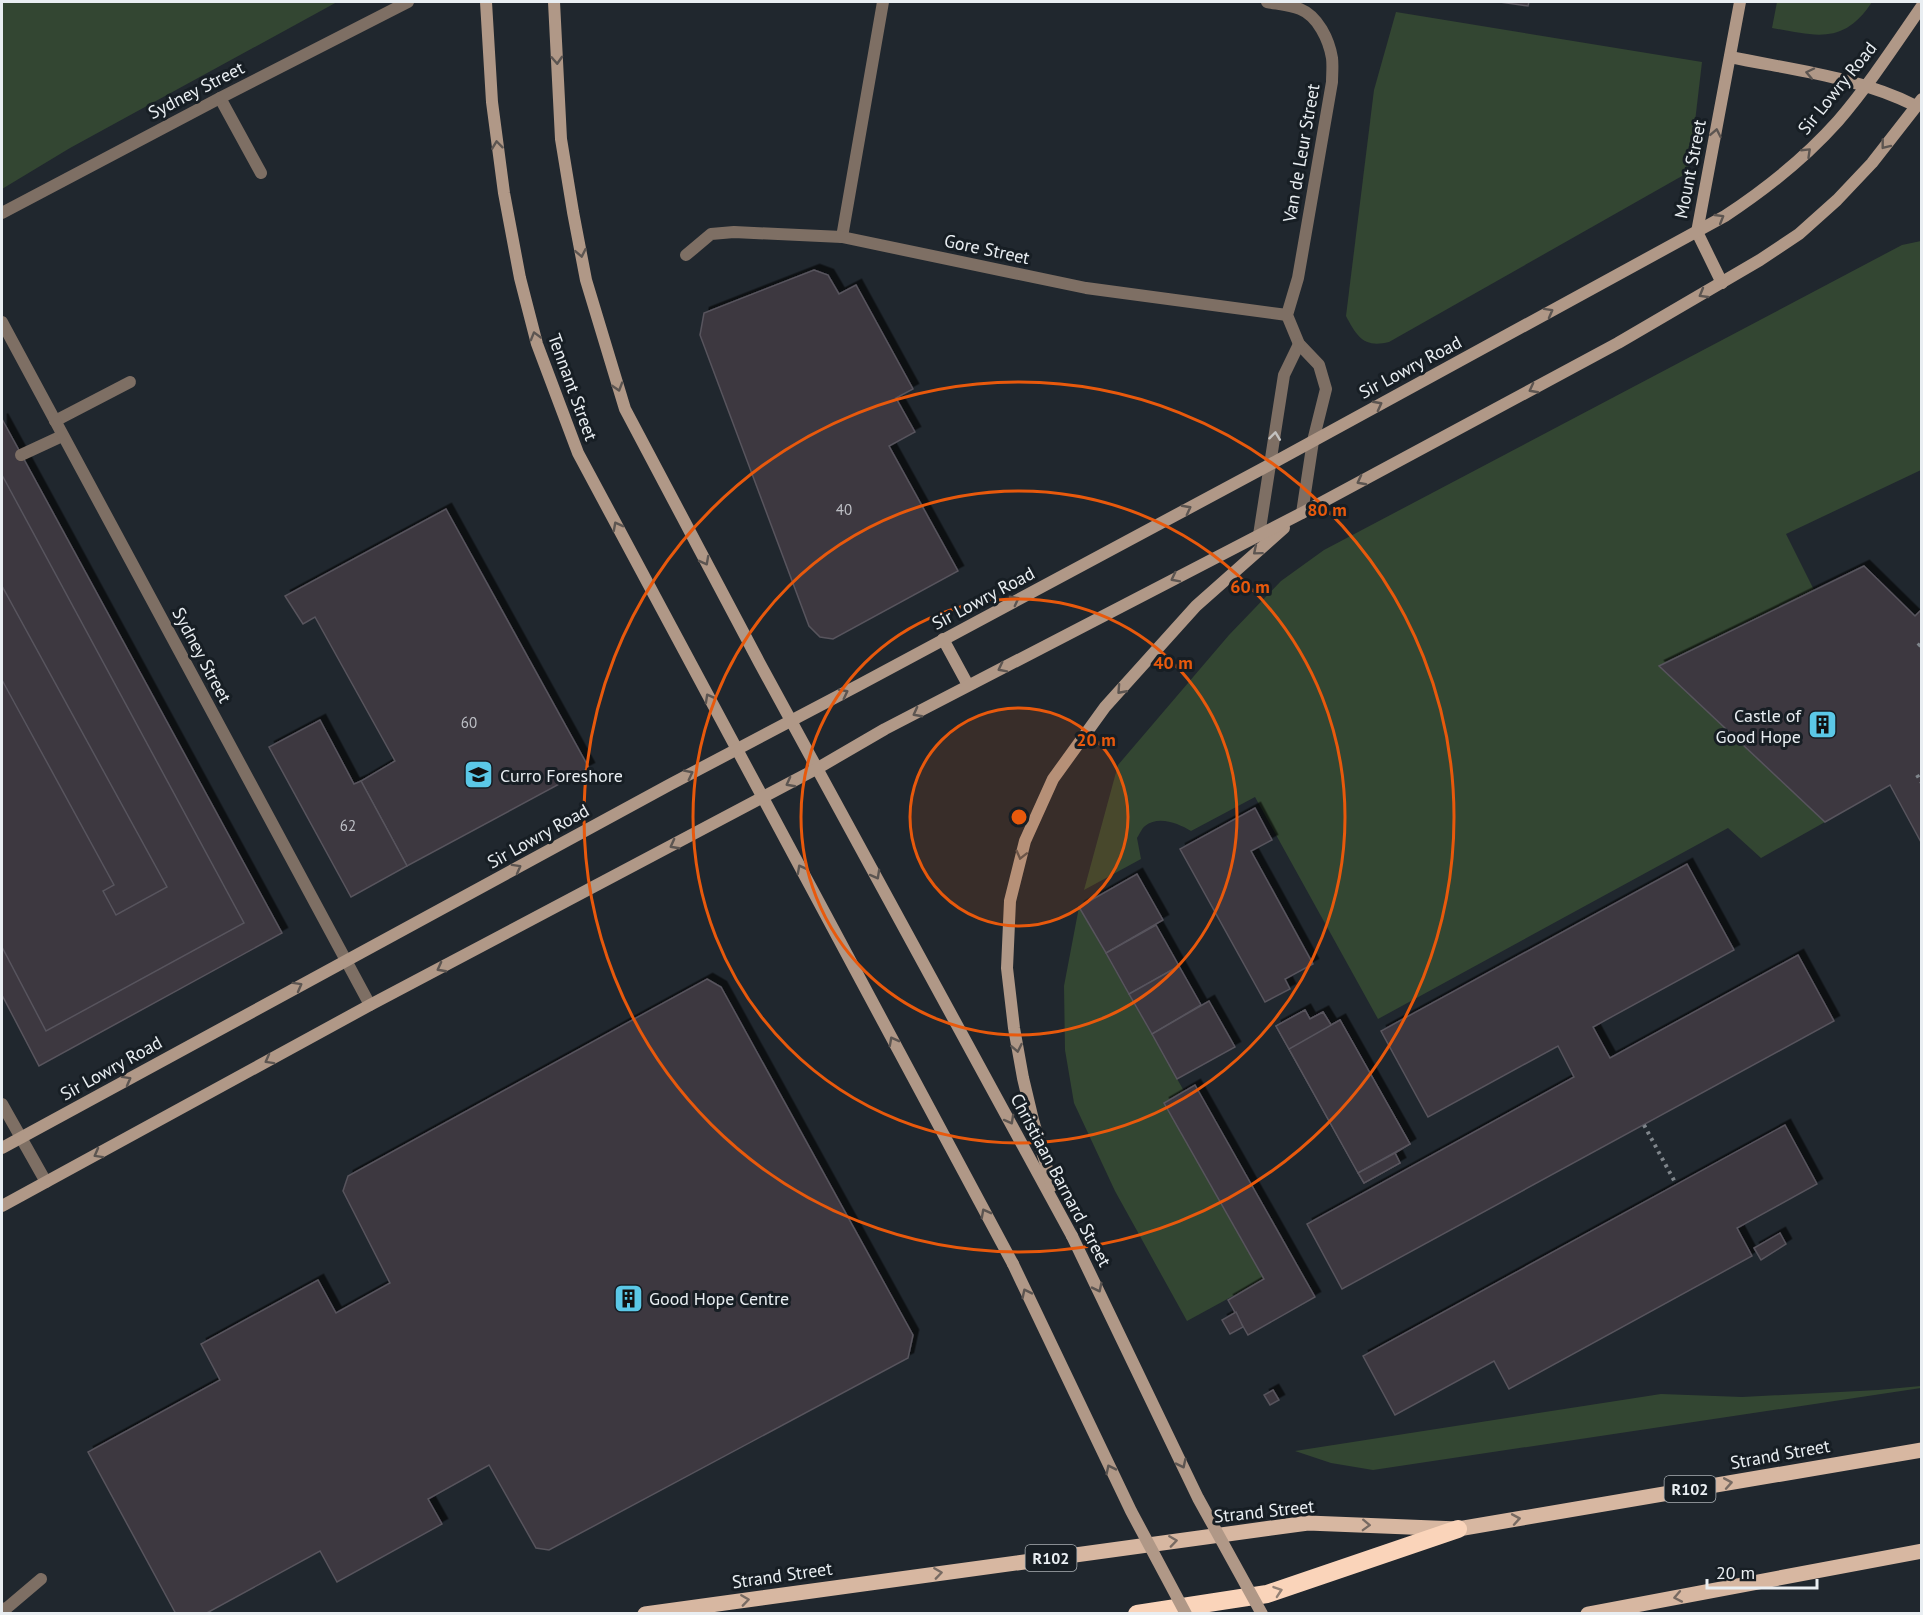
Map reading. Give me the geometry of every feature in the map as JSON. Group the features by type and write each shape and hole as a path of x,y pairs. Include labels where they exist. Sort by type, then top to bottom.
{"highway":[{"path":"1137,1614 1268,1594 1458,1528"}],"main road":[{"name":"Tennant Street","path":"486,2 492,102 504,193 520,278 537,344 578,453 763,798"},
{"path":"554,2 561,139 573,212 586,280 625,409 792,720"},
{"name":"Mount Street","path":"1722,283 1697,232 1740,2"},
{"name":"Sir Lowry Road","path":"2,1148 346,960 1271,464 1697,232 1763,191 1836,123 1867,85 1922,6"},
{"path":"2,1206 370,1005 763,798 885,729 1302,513 1618,343 1722,283 1799,234 1837,200 1872,163 1919,103 1867,85 1730,57"},
{"path":"1060,1210 1023,1078 1007,968 1010,901 1025,841 1053,779 1105,707 1196,606 1302,513"},
{"path":"943,639 968,685"},
{"name":"Christiaan Barnard Street","path":"792,720 1060,1210 1198,1498 1262,1614"},
{"path":"763,798 1013,1264 1131,1511 1186,1614"},
{"name":"Strand Street","path":"645,1614 1308,1523 1458,1528 1922,1450"},
{"path":"1588,1614 1922,1551"}],"street":[{"name":"Sydney Street","path":"2,213 408,2"},
{"path":"842,237 883,2"},
{"name":"Van de Leur Street","path":"1267,2 1300,9 1310,15 1328,43 1333,60 1332,82 1300,267 1287,315"},
{"path":"220,98 261,173"},
{"name":"Gore Street","path":"686,255 711,234 734,232 842,237 1086,288 1287,315"},
{"path":"1287,315 1299,344 1319,365 1326,389 1313,441 1302,513"},
{"name":"Sydney Street","path":"2,322 370,1005"},
{"path":"1260,535 1284,375 1299,344"},
{"path":"55,422 130,382"},
{"path":"21,455 62,436"},
{"path":"2,1104 46,1182"},
{"path":"2,1610 41,1579"}],"path":[{"path":"1917,775 1922,783"},
{"path":"1644,1125 1676,1185"}],"green space":[{"path":"2,2 337,2 70,148 2,189"},
{"path":"1777,2 1872,2 1851,25 1840,31 1816,35 1772,28"},
{"path":"1396,12 1702,62 1690,164 1682,176 1389,342 1373,343 1367,342 1358,335 1346,316 1374,90"},
{"path":"1921,241 1921,470 1786,534 1814,590 1659,666 1825,822 1761,858 1728,828 1378,1019 1255,797 1191,831 1169,822 1151,823 1144,827 1137,838 1141,859 1084,890 1118,765 1229,635 1281,581 1324,550 1902,245"},
{"path":"1079,907 1184,1091 1165,1103 1264,1279 1187,1321 1115,1191 1074,1103 1065,1050 1064,986"},
{"path":"1921,1386 1921,1388 1373,1470 1331,1463 1295,1451 1661,1394 1742,1397"}],"building":[{"path":"1500,2 1529,2 1528,6"},
{"path":"814,270 828,275 839,294 856,285 913,389 896,398 915,432 889,446 958,571 833,639 820,637 809,626 700,335 704,313"},
{"path":"2,419 282,933 39,1066 2,995"},
{"path":"2,475 244,923 46,1031 2,947 2,680 114,885 103,891 116,915 167,887 2,586"},
{"path":"446,509 589,768 407,866 361,781 395,761 315,617 303,624 285,596"},
{"name":"Castle of Good Hope","path":"1864,566 1915,616 1922,609 1922,844 1890,785 1825,822 1659,666"},
{"path":"320,720 354,784 361,781 407,866 351,897 269,747"},
{"path":"1255,808 1272,840 1251,851 1313,964 1285,979 1290,989 1265,1002 1180,849"},
{"path":"1687,864 1734,950 1593,1027 1610,1058 1798,955 1834,1021 1342,1289 1307,1224 1574,1077 1558,1046 1428,1117 1381,1031"},
{"path":"1137,874 1163,920 1106,953 1079,907"},
{"path":"1156,925 1179,966 1129,994 1106,953"},
{"path":"1179,966 1201,1005 1152,1034 1129,994"},
{"name":"Good Hope Centre","path":"707,979 721,987 913,1335 908,1358 549,1550 536,1548 489,1465 428,1499 442,1524 337,1582 320,1551 205,1614 176,1614 88,1452 220,1380 201,1344 318,1280 336,1313 390,1283 343,1191 348,1176"},
{"path":"1209,1001 1235,1047 1177,1079 1152,1034"},
{"path":"1305,1010 1310,1019 1323,1012 1331,1025 1289,1049 1276,1026"},
{"path":"1305,1010 1310,1019 1323,1012 1331,1025 1340,1020 1410,1144 1395,1153 1400,1163 1364,1183 1276,1026"},
{"path":"1340,1020 1410,1144 1358,1173 1289,1049"},
{"path":"1195,1085 1315,1297 1248,1335 1228,1300 1264,1279 1164,1103"},
{"path":"1785,1125 1817,1184 1737,1228 1752,1256 1509,1389 1494,1361 1395,1415 1363,1356"},
{"path":"1395,1153 1400,1163 1364,1183 1358,1173"},
{"path":"1780,1233 1786,1244 1761,1260 1754,1248"},
{"path":"1236,1312 1243,1327 1230,1334 1222,1320"},
{"path":"1273,1390 1279,1400 1270,1405 1264,1395"}],"place":[{"name":"Castle of Good Hope","path":"1822,725"},
{"name":"Curro Foreshore","path":"479,775"},
{"name":"Good Hope Centre","path":"628,1298"}]}
